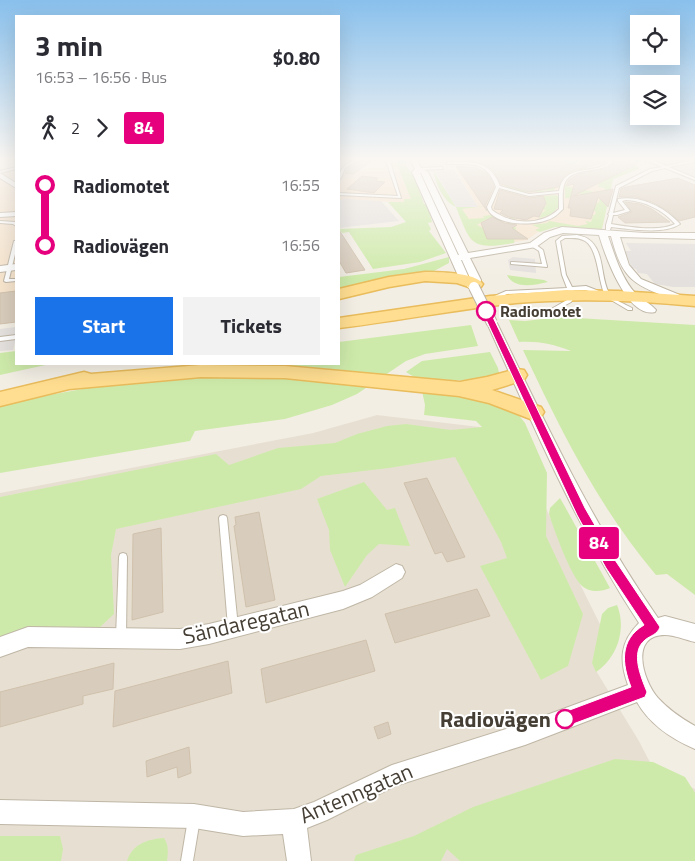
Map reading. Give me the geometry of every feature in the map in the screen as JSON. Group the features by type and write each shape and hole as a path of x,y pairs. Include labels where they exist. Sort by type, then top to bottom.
{"main road":[{"path":"340,294 447,271 459,259"},
{"path":"428,276 445,276 471,284"},
{"path":"340,323 489,301 572,292 622,299 693,305"},
{"path":"340,334 503,312 554,309 622,299 651,310 693,305"},
{"path":"34,378 77,365"},
{"path":"0,386 96,365"},
{"path":"0,399 147,365"},
{"path":"459,389 488,384 513,367"},
{"path":"70,383 157,374 231,370 285,372 459,389 494,397 533,412"}],"street":[{"path":"435,198 459,259 476,280 471,284 513,367 585,519 611,564 653,627"},
{"path":"0,215 15,214"},
{"path":"459,259 533,245 546,235 562,230 695,236"},
{"path":"608,232 622,299"},
{"path":"608,232 627,271 634,280 693,305"},
{"name":"Sändaregatan","path":"0,647 28,638 180,638 209,634 343,600 366,591 396,572"},
{"path":"695,633 672,626 653,627 639,636 632,650 632,670 640,692 660,717 674,728 695,738"},
{"name":"Antenngatan","path":"0,812 194,816 243,824 294,821 319,812 392,776 525,734 640,692"},
{"path":"294,821 299,861"}],"lane":[{"path":"493,198 489,207 490,211 498,216 520,222 545,220 556,214 562,205 561,198"},
{"path":"610,214 628,211 619,200 635,199 664,212 678,224 672,227 608,232 610,214 614,198"},
{"path":"0,222 15,224"},
{"path":"554,309 569,301 572,292 564,275 558,241 560,238 568,236 585,239 594,246 602,284 622,299"},
{"path":"513,263 545,266 541,250 533,245"},
{"path":"15,246 6,281 15,280"},
{"path":"0,339 15,337"},
{"path":"223,518 233,628"},
{"path":"121,639 123,557"},
{"path":"187,861 194,816"}],"shaded area":[{"path":"0,198 15,198 15,322 0,324"},
{"path":"340,198 417,198 420,203 340,200"},
{"path":"451,198 472,198 478,207 456,207"},
{"path":"472,198 609,198 602,229 548,225 527,240 489,246 471,240 456,207 477,206"},
{"path":"340,200 381,201 399,221 340,228"},
{"path":"626,243 695,244 695,287 673,287 655,284 647,274 638,273 636,269 632,268 625,251 631,251"},
{"path":"513,257 535,259 536,273 510,270 508,260"},
{"path":"15,327 13,350 0,351 0,329"},
{"path":"377,415 506,430 540,494 570,564 601,626 595,669 639,741 654,770 695,789 695,861 0,861 0,493 313,433"}],"green space":[{"path":"422,198 424,204 427,204 432,222 428,223 431,229 429,231 446,253 420,262 373,269 349,232 342,233 340,229 391,227 406,222 388,202 404,202 404,199"},
{"path":"445,198 451,198 456,207 451,204"},
{"path":"540,198 558,198 559,206 551,215 539,218 546,210 524,206 521,207 514,219 511,218 520,200 527,200 529,206 546,207 544,199"},
{"path":"600,198 609,198 602,229 555,227 540,232 535,230 540,228 532,225 549,221 578,226 588,224 585,221 591,222 593,216 590,215 595,215 596,212 585,204 567,199 599,203"},
{"path":"485,206 462,209 469,219 484,218 483,216 491,215 503,220 488,219 477,225 494,233 485,234 487,239 501,239 506,225 510,223 516,228 514,243 489,246 474,242 465,230 456,207"},
{"path":"449,257 449,263 434,271 340,289 340,277 404,269"},
{"path":"507,275 548,282 520,285 510,280"},
{"path":"560,317 695,325 695,595 667,574 656,575 616,523 566,438 523,350 571,351 558,346 519,342 509,320 525,321"},
{"path":"471,325 478,346 425,354 406,361 357,394 332,405 285,419 195,431 190,441 0,473 0,405 133,380 239,374 257,365 340,365 340,342"},
{"path":"15,351 15,365 45,365 0,375 0,353"},
{"path":"490,352 499,373 490,377 469,380 445,380 414,377 406,372 422,361"},
{"path":"422,391 503,404 517,413 525,423 547,473 546,536 583,614 568,666 541,680 480,566 507,558 501,542 455,457 389,468 321,476 301,489 116,529 111,555 114,614 99,628 28,627 0,637 0,497 216,454 229,465 278,448 335,443 357,434 387,426 406,424 451,430 482,427 476,421 424,415 425,405"},
{"path":"364,482 387,510 395,508 410,546 379,544 367,555 345,587 330,550 329,530 317,499"},
{"path":"560,498 610,588 591,591 581,585 572,572 558,541 549,514 550,508"},
{"path":"617,605 621,624 618,642 610,659 596,672 592,663 602,614 608,608"},
{"path":"615,759 653,762 685,777 695,793 695,861 460,861 447,849 441,861 354,861 356,855 414,836 473,807"},
{"path":"0,836 60,836 63,849 61,861 0,861"},
{"path":"164,838 168,852 167,861 127,861 133,850 141,844"}],"building":[{"path":"478,198 489,198 485,206 487,211"},
{"path":"497,198 544,198 546,203 539,217 534,216 526,220 509,217 500,213 503,210 494,209"},
{"path":"570,198 598,198 591,219 570,216 571,208 568,208"},
{"path":"599,198 610,198 608,207"},
{"path":"639,198 695,198 695,217 679,221 668,211 652,202"},
{"path":"625,202 640,204 652,209 670,222 625,223 618,217 632,212"},
{"path":"492,217 504,223 517,225 512,228 528,239 487,239 481,223"},
{"path":"340,232 365,270 346,273 340,263"},
{"path":"15,291 15,322 0,324 0,293"},
{"path":"427,478 465,557 447,562 442,552 435,554 404,483"},
{"path":"259,512 275,600 246,607 234,526 236,525 235,517"},
{"path":"161,528 163,612 132,620 133,534"},
{"path":"477,589 490,616 395,643 385,614"},
{"path":"366,640 375,671 266,703 261,669"},
{"path":"228,661 232,693 113,727 115,691"},
{"path":"114,663 113,689 83,696 83,704 0,727 0,692"},
{"path":"388,722 391,734 378,739 374,727"},
{"path":"189,747 191,773 178,778 177,767 147,777 146,761"}],"bus line":[{"name":"84","path":"486,311 581,511 611,564 653,627 643,632 633,645 631,656 632,670 640,692 565,719"}],"place":[{"name":"Radiomotet","path":"486,311"},
{"name":"Radiovägen","path":"565,719"}]}
